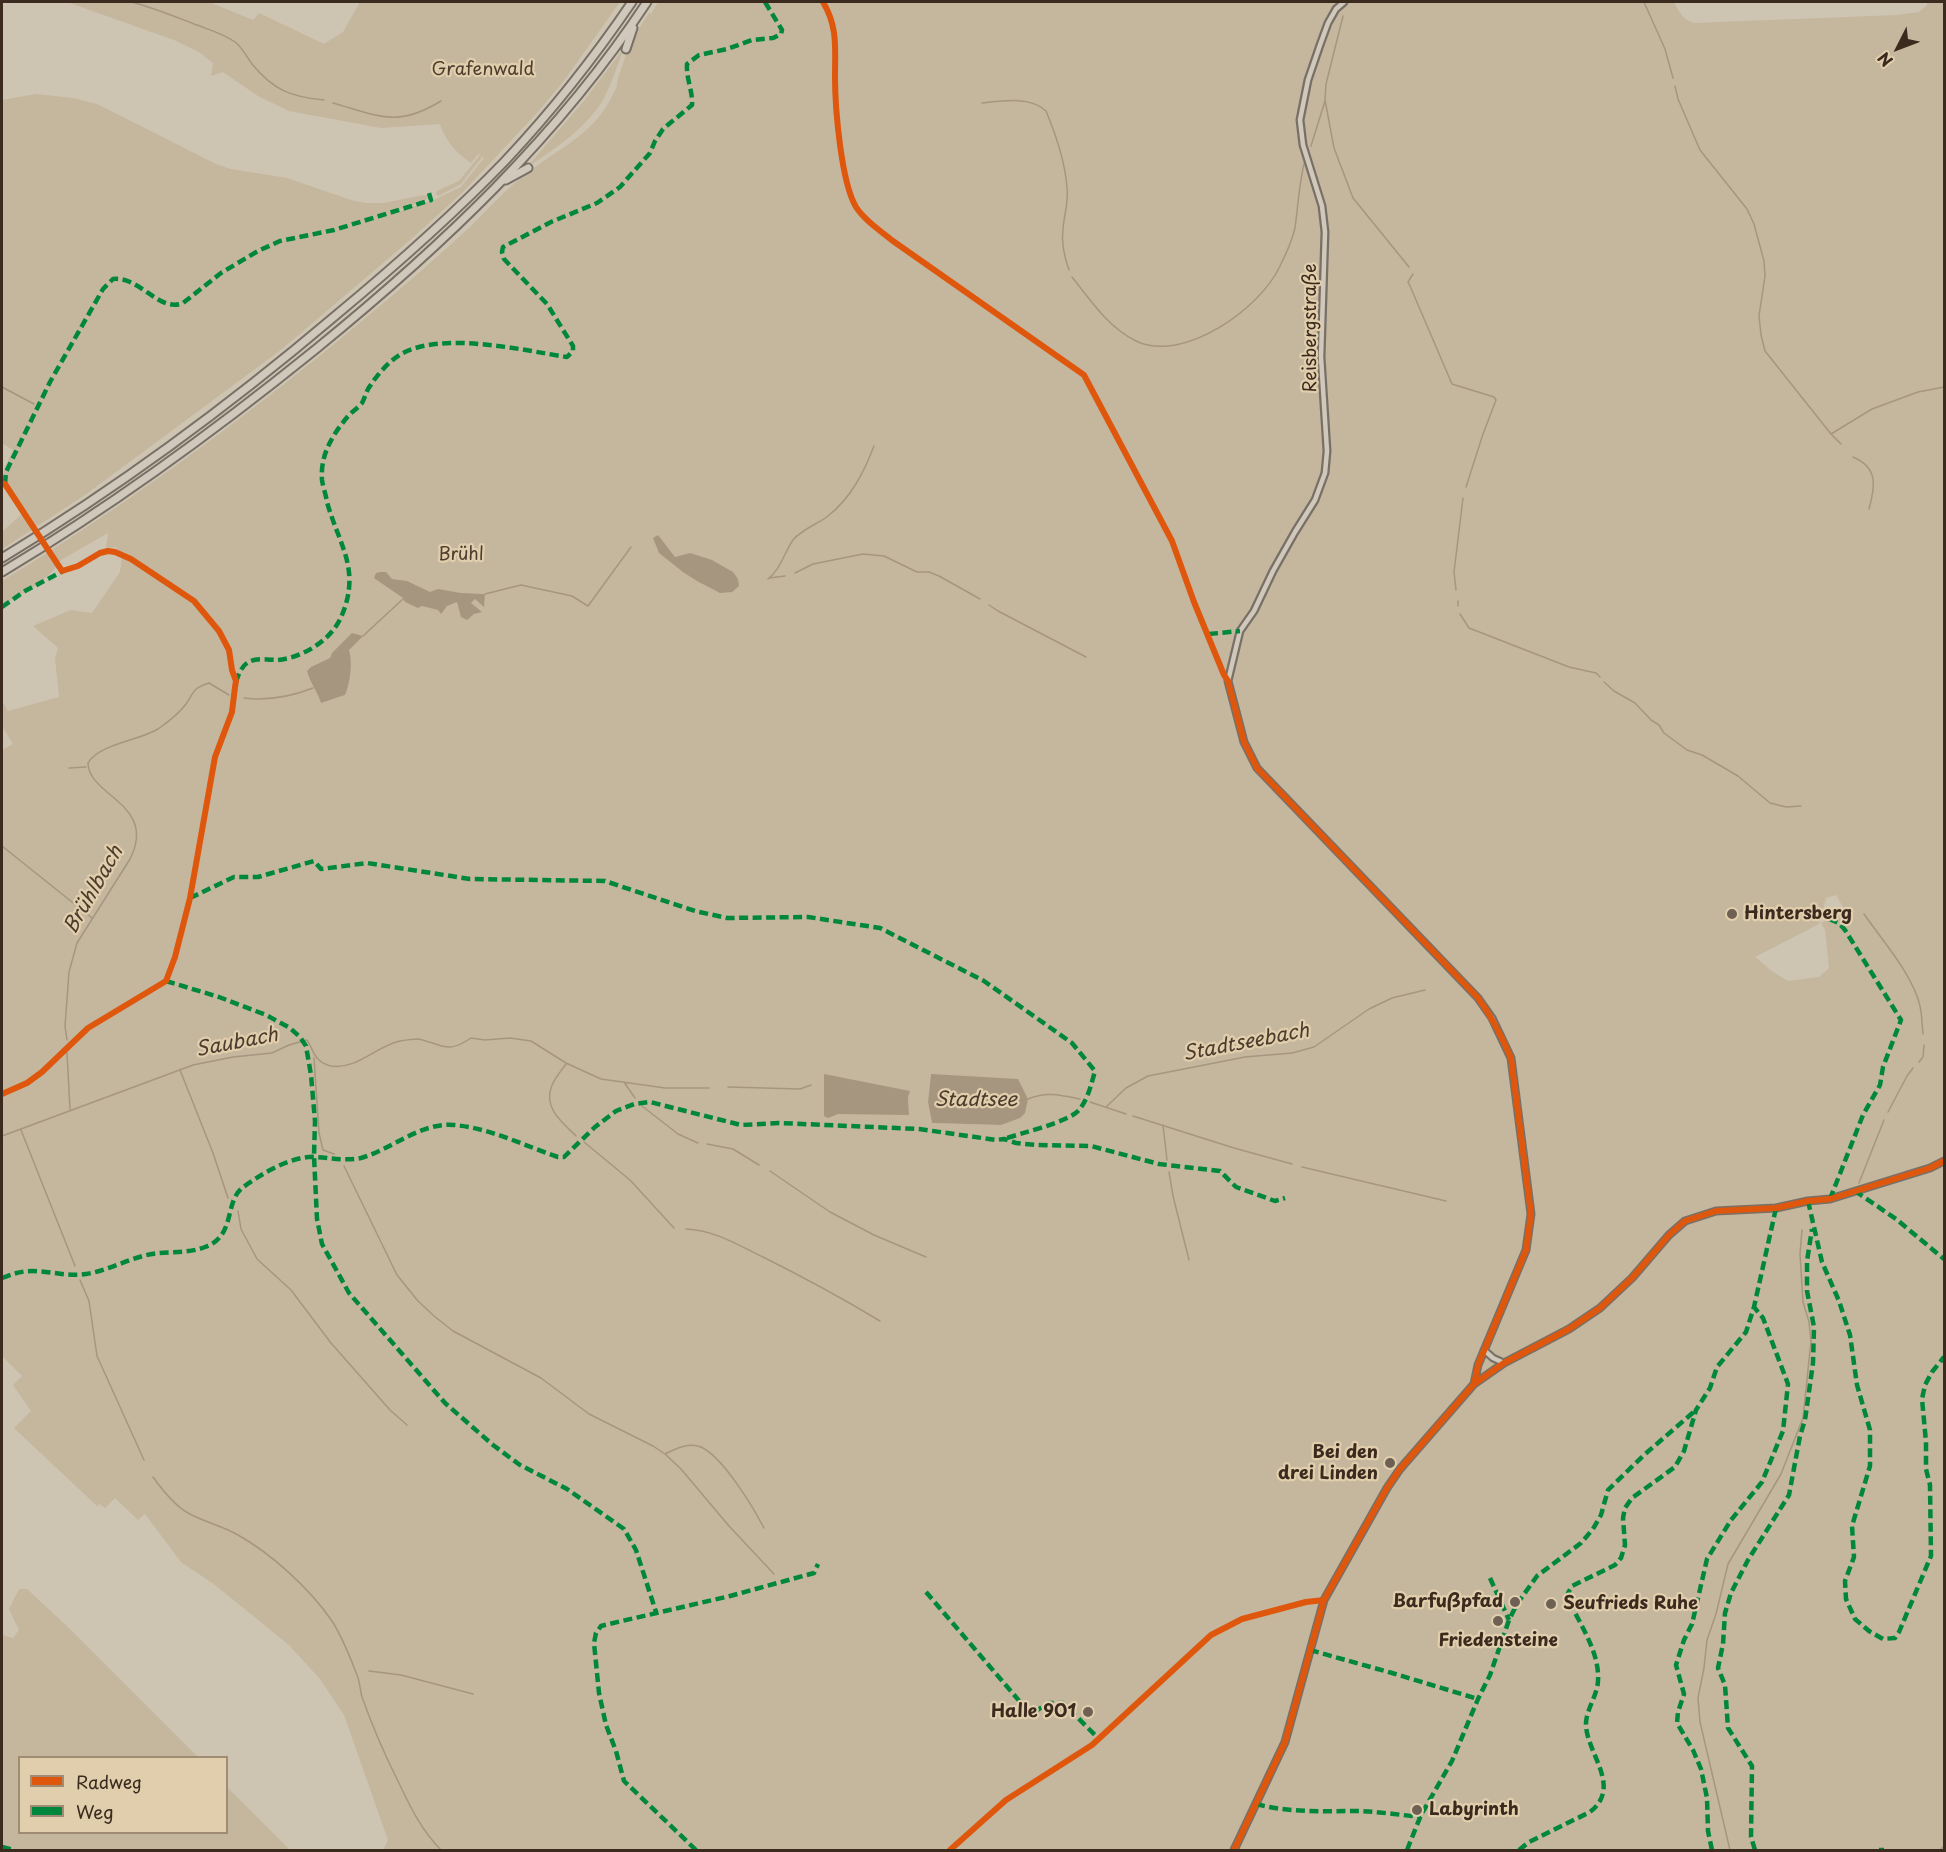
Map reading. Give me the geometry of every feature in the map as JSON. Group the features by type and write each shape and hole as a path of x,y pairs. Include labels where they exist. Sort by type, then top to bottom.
{"highway":[{"path":"2,558 77,510 198,425 279,363 394,266 474,192 524,140 577,78 632,2"},
{"path":"2,572 118,497 213,429 342,328 402,276 501,183 570,106 605,63 647,2"},
{"path":"626,49 635,19"},
{"path":"501,183 528,168"}],"street":[{"name":"Reisbergstraße","path":"1344,2 1336,9 1328,23 1308,80 1300,120 1303,145 1322,206 1325,232 1321,357 1327,451 1325,473 1315,500 1273,571 1254,611 1240,631 1228,681 1244,742 1257,768 1478,998 1492,1018 1511,1058 1531,1214 1526,1250 1484,1350"},
{"path":"1234,1851 1285,1742 1324,1600 1400,1469 1474,1384 1504,1363 1569,1329 1600,1308 1632,1278 1669,1235 1685,1221 1716,1211 1776,1208 1830,1199 1930,1168 1944,1161"},
{"path":"1474,1384 1484,1350 1493,1358 1504,1363"}],"green space":[{"name":"Grafenwald","path":"67,2 209,2 253,20 259,13 324,44 343,32 360,2 620,2 563,82 536,114 462,193 410,240 282,349 85,495 2,549 2,532 23,513 13,496 2,487 5,467 13,450 2,443 2,100 36,94 73,98 97,104 216,164 231,169 287,178 351,200 384,203 428,196 425,201 400,209 400,211 434,200 461,187 484,158 482,157 461,184 438,196 437,191 459,181 480,155 478,154 471,163 465,159 449,142 440,124 381,128 289,111 258,96 223,72 211,76 213,63 199,52 174,40"},
{"name":"Brühl","path":"658,2 1674,2 1684,18 1694,23 1897,15 1919,12 1927,5 1927,2 1944,2 1944,1850 383,1850 388,1840 344,1715 320,1679 289,1645 215,1585 181,1562 145,1514 138,1520 115,1498 105,1508 100,1504 97,1506 14,1428 31,1411 13,1385 22,1376 2,1356 2,750 13,744 2,726 2,701 8,711 59,697 55,658 58,648 33,626 71,610 92,613 120,572 122,556 116,547 106,548 108,533 61,560 52,572 34,587 2,606 2,581 100,518 243,416 335,343 438,256 514,183 583,133 603,112 611,98 630,43 649,13 651,14","holes":["1836,895 1845,910 1821,923 1825,930 1829,968 1819,977 1788,981 1755,957 1819,924 1826,898","824,1074 908,1097 909,1114 838,1114 825,1086","931,1074 1001,1125 932,1123 928,1102"]},
{"path":"624,48 603,100 588,120 569,138 527,167 583,102"},
{"path":"19,1589 27,1589 197,1756 18,1756 18,1834 228,1834 228,1788 290,1850 2,1850 2,1635 13,1638 19,1630 9,1609"}],"water":[{"path":"658,535 675,557 690,553 712,560 733,572 738,579 739,586 732,592 720,593 697,581 659,553 653,538"},
{"path":"386,572 392,579 407,581 430,592 438,589 485,594 484,607 475,599 471,603 482,612 474,614 467,620 461,617 457,602 447,606 441,614 438,610 422,606 418,608 405,602 403,598 374,578 376,573"},
{"path":"352,633 363,636 349,650 350,673 345,695 321,703 307,671 330,658 332,653"},
{"name":"Stadtsee","path":"824,1074 910,1091 909,1115 838,1114 828,1118 824,1116"},
{"name":"Stadtsee","path":"931,1074 1018,1079 1028,1099 1025,1113 1020,1118 1001,1125 932,1123 928,1102"}],"waterway":[{"path":"132,2 217,32 238,44 252,64 275,86 302,97 324,100"},
{"path":"1644,2 1665,49 1673,78"},
{"path":"1343,16 1326,84 1325,100 1334,148 1353,198 1409,267"},
{"path":"1675,86 1678,99 1700,150 1747,209 1754,224 1764,261 1765,276 1759,316 1765,351 1831,434 1872,409 1918,392 1944,387"},
{"path":"333,103 376,115 400,117 412,115 441,101"},
{"path":"982,103 1024,101 1046,111 1060,149 1066,178 1067,198 1062,239 1069,270"},
{"path":"1311,146 1325,101"},
{"path":"1072,277 1108,321 1136,341 1155,346 1176,345 1218,328 1256,299 1280,266 1294,233 1304,164"},
{"path":"1413,274 1408,282 1452,384 1494,397 1496,400 1466,487"},
{"path":"2,387 34,404"},
{"path":"1831,434 1841,444"},
{"path":"768,579 776,571 793,540 828,516 850,493 874,446"},
{"path":"1853,457 1861,461 1871,472 1873,493 1869,509"},
{"path":"1456,590 1454,572 1463,498"},
{"name":"Brühlbach","path":"485,594 521,585 572,596 588,606 631,547"},
{"path":"795,573 813,564 863,554 884,556 917,572 929,572 939,576 980,599"},
{"path":"769,578 785,576"},
{"name":"Brühlbach","path":"363,636 404,598"},
{"path":"1458,601 1458,606"},
{"path":"989,605 1086,657"},
{"path":"1460,614 1469,628 1569,667 1596,673 1600,677"},
{"path":"1604,682 1614,691 1635,703 1659,725 1664,733 1687,750 1702,755 1738,776 1770,803 1786,807 1801,806"},
{"name":"Brühlbach","path":"67,1040 65,1026 69,972 77,943 130,859 136,840 135,825 129,813 98,784 91,774 88,763 101,751 158,729 180,711 194,691 200,687 209,683 229,695"},
{"name":"Brühlbach","path":"244,698 279,697 313,688"},
{"path":"69,768 86,767"},
{"path":"2,846 92,918"},
{"path":"1864,914 1911,982 1920,1006 1923,1034"},
{"name":"Stadtseebach","path":"1106,1107 1126,1088 1148,1076 1245,1057 1292,1053 1314,1047 1369,1009 1392,998 1425,990"},
{"name":"Saubach","path":"2,1136 193,1065 233,1057 272,1053 307,1040 321,1062 331,1066 340,1066 358,1061 400,1041 418,1039 450,1047 471,1038 485,1040 510,1038 531,1041 566,1063 601,1079 665,1088 709,1088"},
{"path":"1919,1062 1923,1057 1924,1045"},
{"name":"Brühlbach","path":"67,1053 70,1109"},
{"path":"314,1058 319,1133 323,1150 334,1154"},
{"path":"566,1064 552,1085 550,1103 556,1115 576,1136"},
{"path":"1888,1112 1913,1068"},
{"path":"180,1070 228,1198"},
{"path":"624,1082 635,1098"},
{"name":"Saubach","path":"728,1087 800,1089 811,1085"},
{"name":"Stadtseebach","path":"1028,1099 1047,1094 1080,1099"},
{"name":"Stadtseebach","path":"1090,1102 1126,1114"},
{"path":"642,1106 678,1134 698,1143"},
{"name":"Stadtseebach","path":"1133,1116 1292,1164"},
{"path":"1859,1183 1884,1120"},
{"path":"1163,1125 1167,1160"},
{"path":"21,1130 75,1266"},
{"path":"584,1142 630,1180 674,1228"},
{"path":"707,1144 733,1149 759,1165"},
{"path":"344,1166 397,1275 418,1301 453,1331 541,1378 589,1414 665,1454 774,1574"},
{"name":"Stadtseebach","path":"1302,1167 1446,1201"},
{"path":"770,1171 830,1212 874,1235 926,1257"},
{"path":"1169,1172 1189,1260"},
{"path":"238,1211 241,1229 257,1259 291,1290 331,1343 390,1410 407,1425"},
{"path":"686,1229 706,1232 735,1243 808,1280 880,1321"},
{"path":"1730,1850 1700,1722 1698,1698 1707,1640 1728,1564 1781,1474 1803,1418 1811,1341 1809,1322 1803,1302 1800,1254 1802,1230"},
{"path":"80,1280 89,1301 97,1356 144,1460"},
{"path":"665,1454 692,1445 710,1452 737,1483 764,1528"},
{"path":"153,1477 183,1510 232,1532 277,1562 323,1609 336,1627 346,1648 374,1728 406,1797 421,1825 441,1850"},
{"path":"369,1671 401,1675 473,1694"},
{"path":"1940,1850 1944,1846"}],"marked path":[{"path":"236,682 241,669 250,661 288,658 316,646 331,632 342,615 347,599 349,570 327,502 322,480 323,462 333,437 349,415 362,403 376,377 401,354 418,347 438,344 482,344 567,357 573,351 573,346 547,304 504,259 503,247 551,222 597,203 620,187 650,153 663,129 692,105 687,64 699,55 727,49 752,40 773,38 781,34 782,30 765,2"},
{"path":"5,484 6,472 50,382 103,289 113,279 132,283 166,303 174,305 183,303 221,273 280,241 334,230 431,200 429,193"},
{"path":"2,607 25,591 65,570"},
{"path":"1209,634 1240,631"},
{"path":"190,898 234,877 258,877 314,861 321,869 367,863 470,879 605,881 695,911 727,918 808,917 880,928 984,981 1072,1043 1095,1071 1085,1101 1074,1114 1055,1123 1004,1139"},
{"path":"1829,919 1839,923 1845,930 1901,1020 1883,1067 1880,1085 1863,1115 1830,1199"},
{"path":"166,981 219,997 266,1015 290,1028 300,1037 306,1046 311,1075 315,1121 317,1219 322,1244 349,1293 445,1403 493,1445 520,1465 567,1489 624,1529 636,1550 656,1612"},
{"path":"2,1278 28,1271 86,1274 151,1254 190,1251 205,1247 215,1242 221,1235 226,1227 233,1202 242,1188 267,1172 297,1159 307,1157 361,1158 418,1132 442,1125 467,1127 494,1134 558,1157 564,1157 595,1127 616,1111 634,1104 650,1102 741,1125 779,1123 919,1129 1036,1145 1091,1146 1159,1164 1220,1171 1236,1187 1275,1201 1285,1198"},
{"path":"1855,1191 1896,1219 1944,1259"},
{"path":"1808,1201 1822,1262 1839,1301 1850,1335 1857,1385 1870,1430 1870,1466 1852,1526 1854,1557 1845,1581 1846,1599 1855,1619 1883,1639 1895,1638 1899,1632 1931,1556 1930,1485 1926,1469 1922,1399 1925,1385 1944,1357"},
{"path":"1519,1850 1529,1842 1590,1812 1599,1802 1603,1792 1603,1781 1586,1726 1587,1715 1597,1687 1598,1670 1593,1649 1568,1599 1568,1593 1572,1586 1615,1565 1621,1558 1625,1545 1623,1518 1625,1508 1632,1498 1675,1467 1684,1451 1696,1410 1710,1388 1717,1367 1746,1332 1754,1307 1776,1208"},
{"path":"1755,1850 1751,1837 1752,1766 1728,1728 1725,1685 1718,1668 1723,1644 1725,1613 1731,1593 1748,1560 1789,1495 1805,1420 1813,1363 1814,1327 1807,1291 1807,1261 1812,1229"},
{"path":"1712,1850 1708,1831 1707,1798 1701,1769 1677,1723 1684,1694 1676,1665 1692,1624 1707,1559 1731,1520 1762,1482 1783,1431 1788,1384 1763,1318 1754,1307"},
{"path":"1407,1850 1421,1815 1452,1761 1490,1675 1517,1604 1537,1576 1581,1543 1593,1529 1601,1515 1608,1490 1696,1410"},
{"path":"696,1850 624,1781 606,1725 599,1693 594,1643 596,1633 601,1626 730,1596 814,1573 818,1564"},
{"path":"1490,1578 1509,1620"},
{"path":"926,1592 1027,1710 1036,1711 1048,1703 1063,1703 1099,1739"},
{"path":"1310,1650 1478,1699"},
{"path":"1256,1804 1295,1810 1360,1811 1421,1817"},
{"path":"2,1847 14,1850"},
{"path":"1879,1850 1884,1850"}],"cycle path":[{"path":"823,2 828,11 835,38 835,90 840,144 846,180 856,207 868,221 893,241 1084,375 1172,541 1194,602 1228,681 1244,742 1257,768 1478,998 1504,1042 1511,1058 1531,1214 1526,1250 1478,1365 1474,1384"},
{"path":"2,483 5,484 62,571 78,566 100,553 115,552 131,559 194,601 219,631 229,650 236,681 232,712 215,757 190,898 175,957 166,981 88,1028 42,1072 27,1083 2,1094"},
{"path":"1234,1850 1285,1742 1324,1600 1400,1469 1474,1384 1504,1363 1569,1329 1600,1308 1632,1278 1669,1235 1685,1221 1716,1211 1776,1208 1830,1199 1930,1168 1944,1161"},
{"path":"950,1850 1006,1800 1092,1745 1211,1635 1242,1619 1306,1602 1324,1600"}],"place":[{"name":"Hintersberg","path":"1732,914"},
{"name":"Bei den drei Linden","path":"1390,1463"},
{"name":"Barfußpfad","path":"1515,1602"},
{"name":"Seufrieds Ruhe","path":"1551,1604"},
{"name":"Friedensteine","path":"1498,1621"},
{"name":"Halle 901","path":"1088,1712"},
{"name":"Labyrinth","path":"1417,1810"}]}
